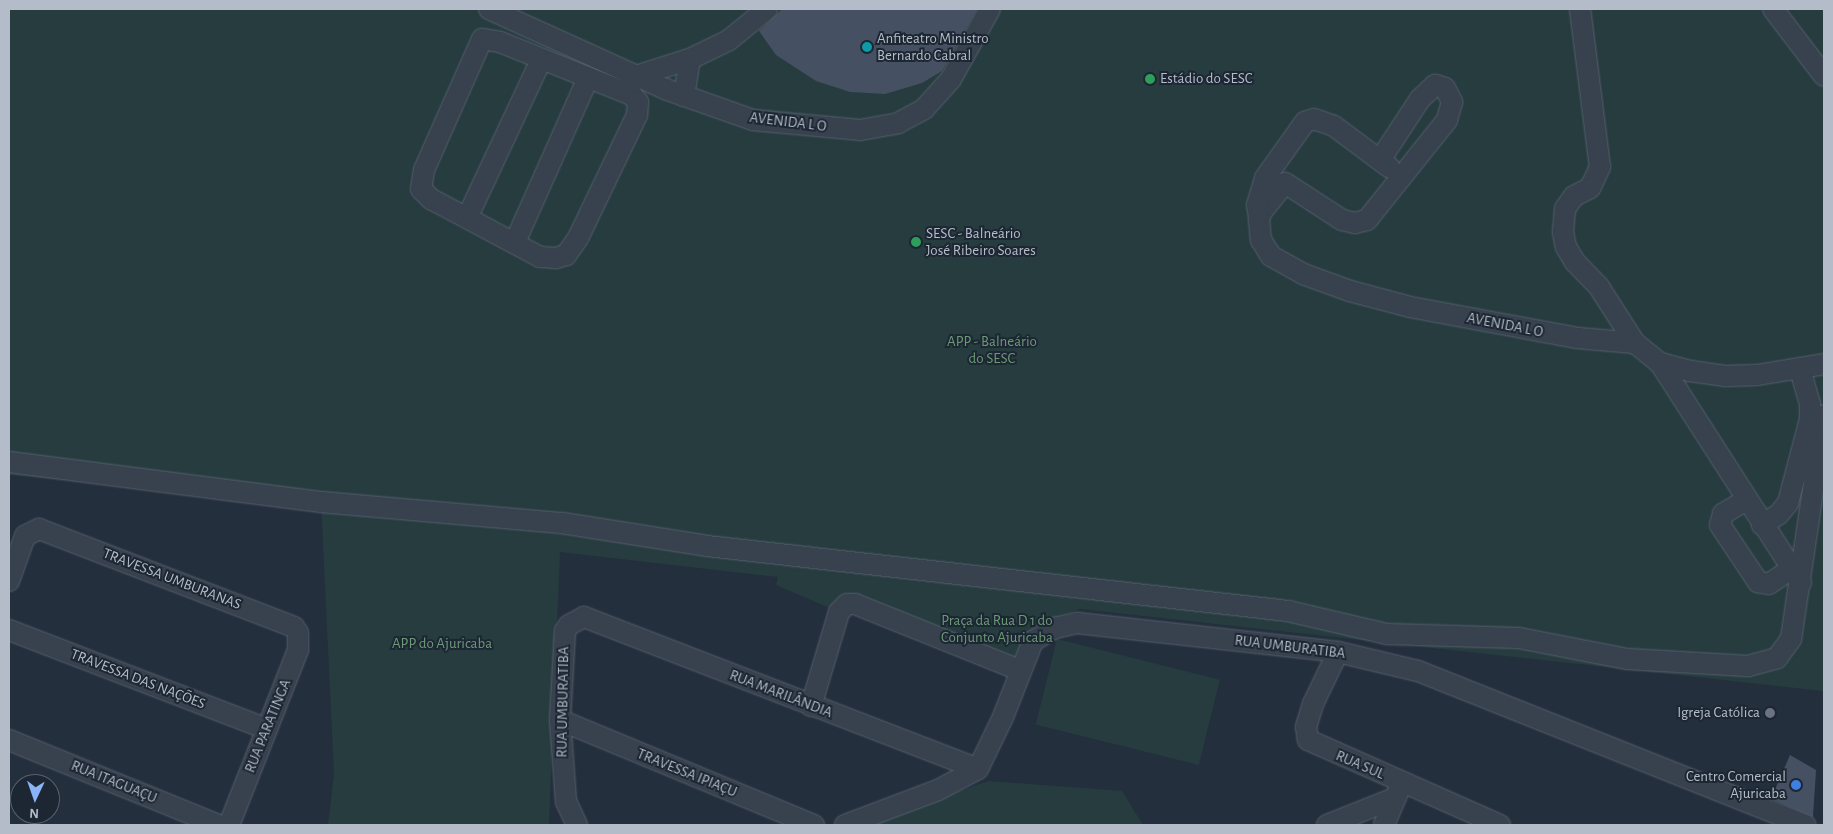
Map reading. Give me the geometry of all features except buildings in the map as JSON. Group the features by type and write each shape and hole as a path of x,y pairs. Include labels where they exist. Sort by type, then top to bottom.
{"street":[{"name":"AVENIDA L O","path":"489,9 636,76 684,96 753,120 860,130 898,123 924,109 951,79 990,9"},
{"path":"636,76 690,59 729,40 767,9"},
{"path":"1580,9 1600,167 1590,188 1574,196 1565,209 1564,232 1566,247 1575,262 1599,287 1635,344 1660,363 1796,576"},
{"path":"1773,9 1824,76"},
{"path":"482,39 500,42 561,69 632,95 638,102 637,115 578,238 566,255 556,258 540,257 431,198 422,189 424,170 482,39"},
{"path":"561,69 572,46"},
{"path":"684,96 690,59"},
{"path":"467,218 541,60"},
{"path":"515,242 588,78"},
{"path":"1259,219 1262,211 1285,183 1342,220 1355,223 1367,220 1447,120 1452,102 1445,88 1434,85 1420,99 1380,160"},
{"name":"AVENIDA L O","path":"1403,177 1334,126 1314,119 1305,122 1265,178 1257,205 1261,240 1271,256 1303,274 1350,291 1410,307 1568,337 1635,344"},
{"path":"1660,363 1726,376 1824,364"},
{"path":"1762,525 1779,514 1788,502 1810,419 1815,389 1800,368"},
{"path":"9,462 321,502 562,524 707,546 1288,611 1386,634 1527,639 1627,659 1732,666 1765,664 1785,651 1791,639 1796,576 1824,416"},
{"path":"1746,500 1723,514 1720,526 1758,582 1769,584 1796,576"},
{"name":"TRAVESSA UMBURANAS","path":"9,581 25,536 39,529 294,627"},
{"path":"811,706 839,612 847,604 855,604 1020,670"},
{"name":"RUA UMBURATIBA","path":"577,825 566,801 560,720 565,631 569,625 584,617"},
{"name":"RUA MARILÂNDIA","path":"584,617 978,769"},
{"name":"RUA UMBURATIBA","path":"978,769 1003,717 1033,641 1055,628 1077,623 1338,652 1418,671 1805,825"},
{"name":"RUA PARATINGA","path":"229,825 298,650 298,633 294,627"},
{"name":"TRAVESSA DAS NAÇÕES","path":"9,630 266,729"},
{"name":"RUA SUL","path":"1338,652 1313,704 1306,727 1308,740 1399,790 1493,824"},
{"name":"TRAVESSA IPIAÇU","path":"560,720 814,825"},
{"name":"RUA ITAGUAÇU","path":"9,740 218,825"},
{"path":"845,825 938,790 978,769"},
{"path":"1384,825 1399,790"},
{"name":"RUA SUL","path":"1326,825 1399,790"}],"green space":[{"name":"SESC - Balneário José Ribeiro Soares","path":"9,9 1824,9 1823,691 1080,609 1047,621 1026,635 1012,667 855,604 839,612 776,585 778,577 560,552 549,825 328,825 334,774 321,502 9,475"},
{"path":"1057,639 1220,680 1199,765 1036,724"},
{"path":"988,781 1122,791 1143,825 863,825"}],"place":[{"name":"Anfiteatro Ministro Bernardo Cabral","path":"867,47"},
{"name":"Estádio do SESC","path":"1150,79"},
{"name":"SESC - Balneário José Ribeiro Soares","path":"916,242"},
{"name":"Igreja Católica","path":"1770,713"},
{"name":"Centro Comercial Ajuricaba","path":"1796,785"}],"park label":[{"name":"APP - Balneário do SESC","path":"992,350"},
{"name":"Praça da Rua D 1 do Conjunto Ajuricaba","path":"997,628"},
{"name":"APP do Ajuricaba","path":"442,644"}]}
